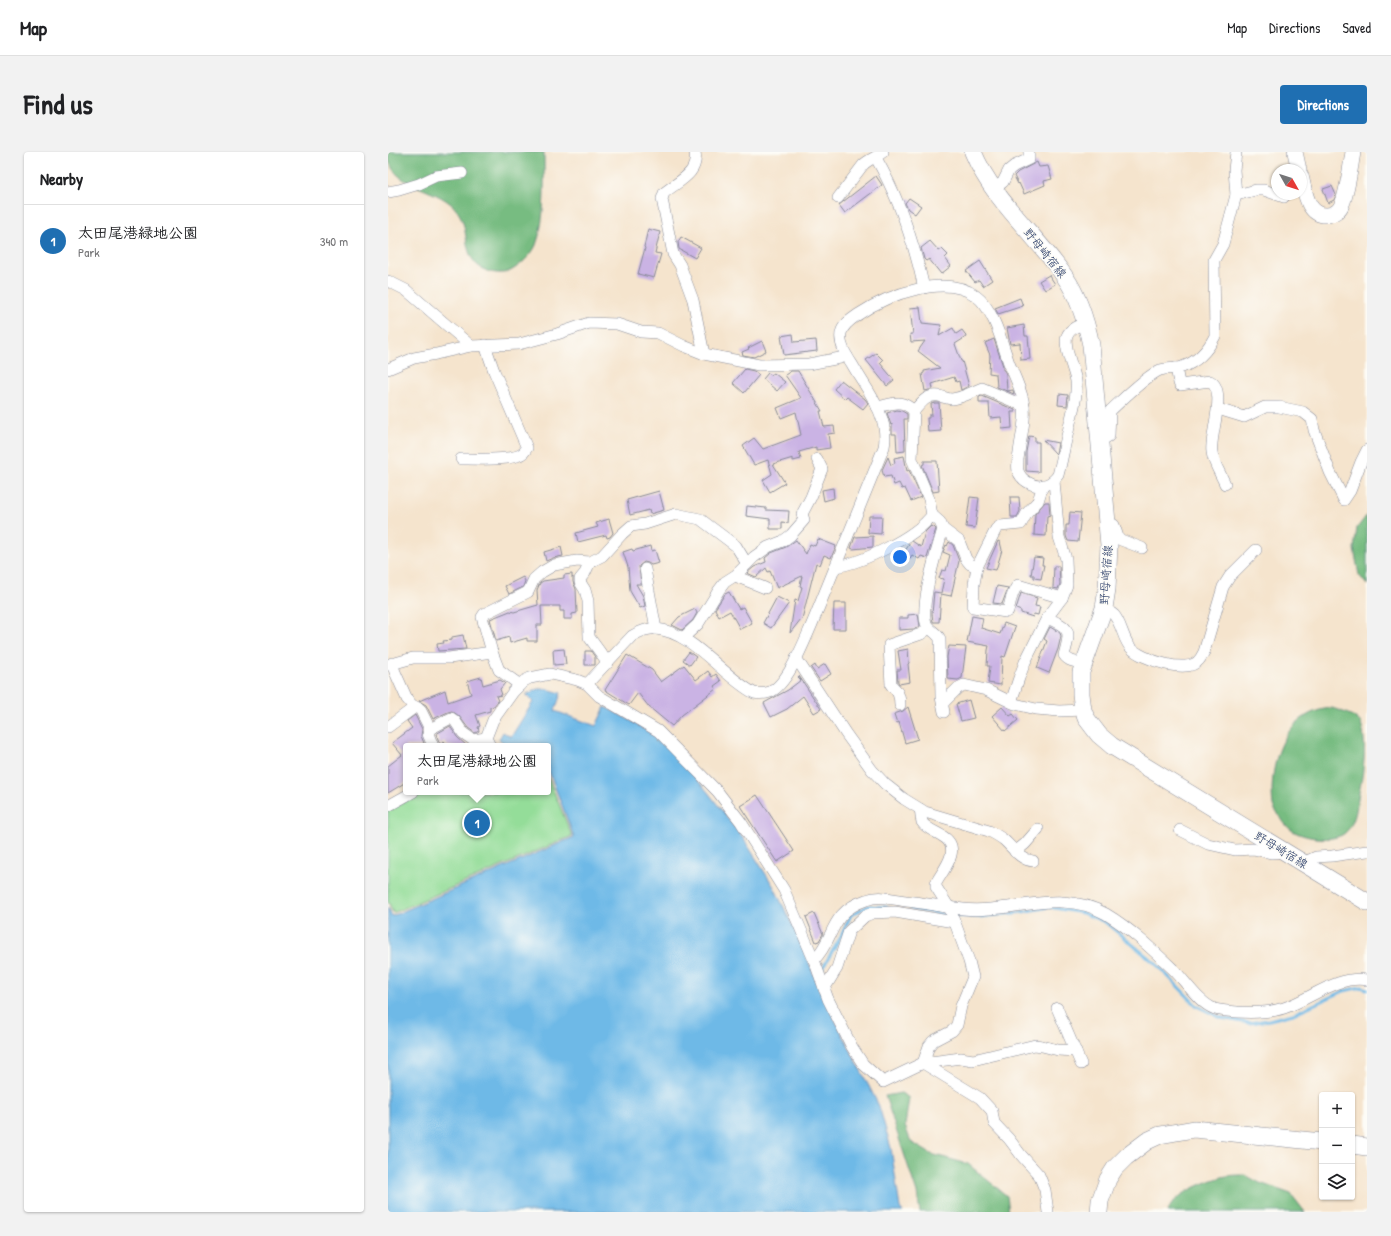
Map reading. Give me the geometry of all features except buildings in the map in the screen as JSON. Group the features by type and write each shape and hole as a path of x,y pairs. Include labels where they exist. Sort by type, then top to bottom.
{"main road":[{"name":"野母崎宿線","path":"973,152 980,168 1001,201 1040,244 1066,277 1086,323 1091,345 1109,552 1107,589 1104,608 1081,672 1083,710 1086,718 1099,735 1112,746 1367,902"},
{"path":"1099,1212 1100,1201 1108,1179 1114,1168 1147,1141 1160,1135 1194,1129 1319,1142"},
{"path":"1355,1145 1367,1147"}],"street":[{"path":"695,152 696,160 691,172 664,193 662,199 673,254 682,270 693,300 704,354"},
{"path":"994,189 1003,182 1009,170 1029,159 1029,152"},
{"path":"1100,441 1109,436 1110,411 1124,398 1160,370 1182,367 1199,358 1210,346 1215,336 1214,260 1223,244 1236,195 1234,170 1236,152"},
{"path":"1295,152 1298,164"},
{"path":"1307,199 1312,209 1316,212 1324,215 1331,215 1336,212 1342,204 1353,152"},
{"path":"838,198 863,165 867,161 880,155 916,255 924,288"},
{"path":"388,192 419,184 436,176 462,173"},
{"path":"1236,195 1256,190 1264,190 1271,192"},
{"path":"388,281 406,290 471,346"},
{"path":"587,684 632,636 641,632 656,629 669,631 683,638 754,693 760,694 769,692 779,686 788,674 812,624 884,447 884,425 877,407 841,343 841,332 847,323 881,301 898,294 924,288 944,286 961,288 976,296 984,304 993,320 1024,406 1025,414 1020,444 1018,471 1024,480 1031,484 1048,483"},
{"path":"1062,598 1018,585 1012,596 1008,611 1006,612 973,607 974,584 977,567 996,529 1000,526 1021,524 1027,513 1038,501 1048,483 1058,474 1076,399 1076,383 1073,367 1066,346 1067,335 1072,328 1086,323"},
{"path":"388,369 414,358 471,346 519,344 589,324 617,324 641,332 658,333 704,354 758,365 809,364 847,356"},
{"path":"461,459 515,457 523,454 526,448 494,371 485,345"},
{"path":"1176,368 1178,383 1180,386 1210,381 1214,383 1218,399 1218,409 1212,436 1212,452 1213,459 1225,484"},
{"path":"977,567 972,566 966,559 962,546 943,529 940,522 932,515 929,499 912,459 914,411 926,398 930,396 951,399 982,388 1024,406"},
{"path":"877,407 902,403 908,405 914,411"},
{"path":"1218,409 1244,417 1266,407 1279,407 1303,412 1312,419 1314,430 1330,472 1344,500 1350,491 1367,450"},
{"path":"683,638 698,624 718,590 725,582 735,576 754,557 768,547 783,541 791,535 804,520 802,514 811,497 822,469 817,459"},
{"path":"1011,702 1018,678 1047,618 1062,598 1067,585 1067,565 1059,537 1048,483"},
{"path":"520,685 499,670 482,617 484,614 528,592 534,579 554,565 577,561 590,562 602,556 631,526 644,524 676,514 700,519 736,546 747,564"},
{"path":"835,567 843,566 877,553 912,533 927,522 932,515"},
{"path":"1106,520 1114,525 1118,537 1121,540 1142,548"},
{"path":"943,529 931,574 924,609 925,618 929,628 940,639 941,697 944,707 958,688 964,685 986,690 1011,702 1036,709 1059,711 1083,710"},
{"path":"1104,608 1115,616 1130,647 1137,653 1175,666 1191,665 1200,660 1204,652 1222,587 1230,576 1256,550"},
{"path":"590,562 585,573 580,578 580,582 585,590 588,601 589,637 608,663"},
{"path":"645,569 656,629"},
{"path":"735,576 765,588"},
{"path":"1047,618 1060,623 1068,631 1069,637 1064,655 1067,659 1084,663"},
{"path":"900,705 897,690 891,685 889,645 921,634 929,628"},
{"path":"432,743 428,734 430,729 420,709 415,707 407,699 390,664 413,658 449,658 492,652"},
{"path":"796,658 846,734 872,770 885,784 920,809 989,831 998,836 1015,852 1027,860 1033,861"},
{"path":"430,729 451,718 455,721 463,733 473,740 488,742 494,720 513,692 530,678 550,674 577,680 587,684 599,696 658,731 718,792 741,822 784,890 815,963 823,986 852,1048 863,1064 883,1082 923,1062 960,1058 973,1060 1035,1045 1058,1050 1076,1051"},
{"path":"388,727 415,707"},
{"path":"388,806 408,795"},
{"path":"920,809 922,821 925,826 948,840 952,850 951,856 936,883 936,887 952,914 969,960 973,977 961,1006 957,1025 952,1031 934,1041 929,1046 923,1062"},
{"path":"1015,852 1025,844 1038,829"},
{"path":"1180,830 1208,844 1235,850 1253,849 1271,853 1285,852"},
{"path":"1303,864 1316,857 1367,851"},
{"path":"815,963 837,920 843,912 866,899 881,897 964,909 986,909 1037,902 1067,902 1088,905 1131,931 1175,971 1205,1004 1216,1010 1267,1012 1286,1008 1310,995 1348,980 1367,980"},
{"path":"823,986 837,968 844,942 849,931 865,916 873,913 895,912 954,922"},
{"path":"1057,1008 1081,1064"},
{"path":"923,1062 980,1098 992,1111 994,1123 1039,1175 1045,1190 1048,1212"}],"green space":[{"path":"388,152 544,152 543,212 539,235 536,245 531,253 520,264 506,273 489,272 478,265 472,258 469,251 460,215 454,207 446,200 404,180 396,173 390,164"},
{"path":"1367,515 1367,585 1359,575 1354,549 1357,528"},
{"path":"1332,708 1352,716 1361,723 1364,738 1364,764 1356,812 1352,823 1345,833 1340,836 1325,839 1302,835 1289,828 1275,810 1272,793 1274,768 1282,743 1288,732 1296,723 1309,714 1318,710"},
{"path":"551,784 572,836 393,913 388,901 388,811 417,795 551,795"},
{"path":"901,1093 909,1098 905,1126 911,1142 931,1154 968,1164 1007,1196 1009,1212 920,1212 917,1193 885,1096"},
{"path":"1245,1175 1260,1183 1291,1194 1305,1212 1168,1212 1176,1200 1190,1190 1225,1176"}],"water":[{"path":"538,689 547,689 561,693 555,711 596,726 605,707 635,723 665,743 707,791 743,838 774,887 800,941 821,992 879,1106 891,1148 900,1208 903,1212 388,1212 388,907 392,916 574,837 551,777 551,743 504,743 499,739 503,732 511,737 533,702 526,695"}],"waterway":[{"path":"821,971 851,915 868,906 887,907"},
{"path":"956,916 980,917 1049,907 1083,913 1105,922 1155,963 1197,1006 1221,1018 1249,1023 1293,1014 1344,991 1361,987 1367,989"},
{"path":"911,909 949,915"}],"place":[{"name":"太田尾港緑地公園","path":"477,823"}]}
